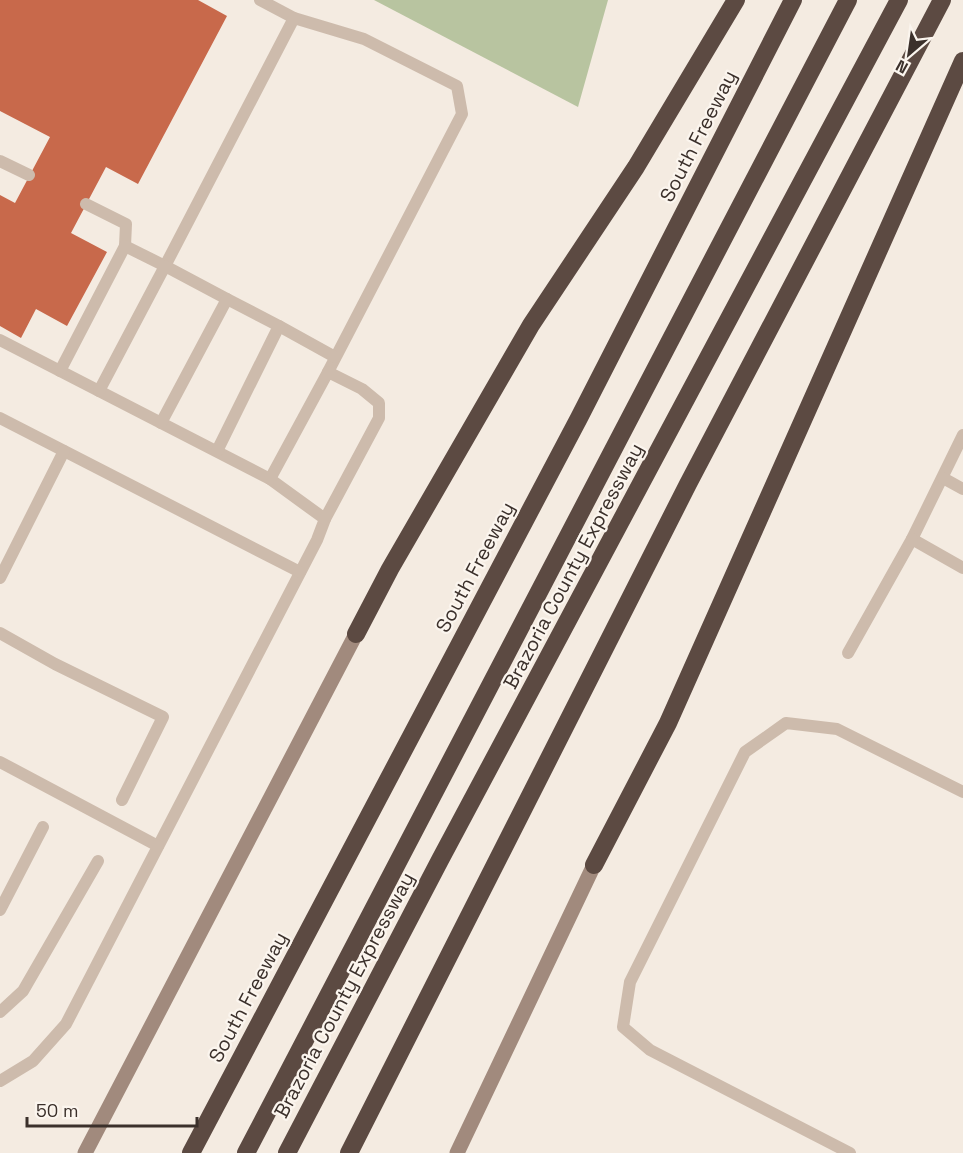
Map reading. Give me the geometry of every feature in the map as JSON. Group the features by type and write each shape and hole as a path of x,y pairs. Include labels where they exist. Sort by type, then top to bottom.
{"highway":[{"path":"356,634 390,568 531,325 636,167 736,0"},
{"name":"South Freeway","path":"191,1153 579,418 794,0"},
{"name":"Brazoria County Expressway","path":"246,1153 848,0"},
{"name":"Brazoria County Expressway","path":"287,1153 899,0"},
{"path":"349,1153 688,484 942,0"},
{"path":"594,865 668,723 963,61"}],"main road":[{"path":"85,1153 356,634"},
{"path":"457,1153 594,865"}],"lane":[{"path":"260,0 294,18 364,39 457,86 462,114 270,479"},
{"path":"99,391 294,18"},
{"path":"0,161 30,175"},
{"path":"60,371 125,246 126,224 86,204"},
{"path":"125,246 335,357"},
{"path":"161,423 227,299"},
{"path":"217,451 279,326"},
{"path":"0,340 270,479 326,519"},
{"path":"0,1081 33,1061 66,1024 379,418 379,403 362,389 328,372"},
{"path":"0,418 300,572"},
{"path":"848,653 912,539 963,435"},
{"path":"0,578 64,451"},
{"path":"943,478 963,489"},
{"path":"912,539 963,568"},
{"path":"0,633 55,664 163,717 122,800"},
{"path":"850,1153 650,1050 623,1027 630,982 746,752 786,723 837,729 963,792"},
{"path":"0,762 158,846"},
{"path":"0,910 43,827"},
{"path":"0,1012 23,991 98,861"}],"green space":[{"path":"374,0 608,0 578,107"}],"building":[{"path":"0,0 198,0 227,16 138,184 106,167 71,233 107,252 67,326 36,309 21,338 0,326 0,195 15,203 50,137 0,111"}]}
